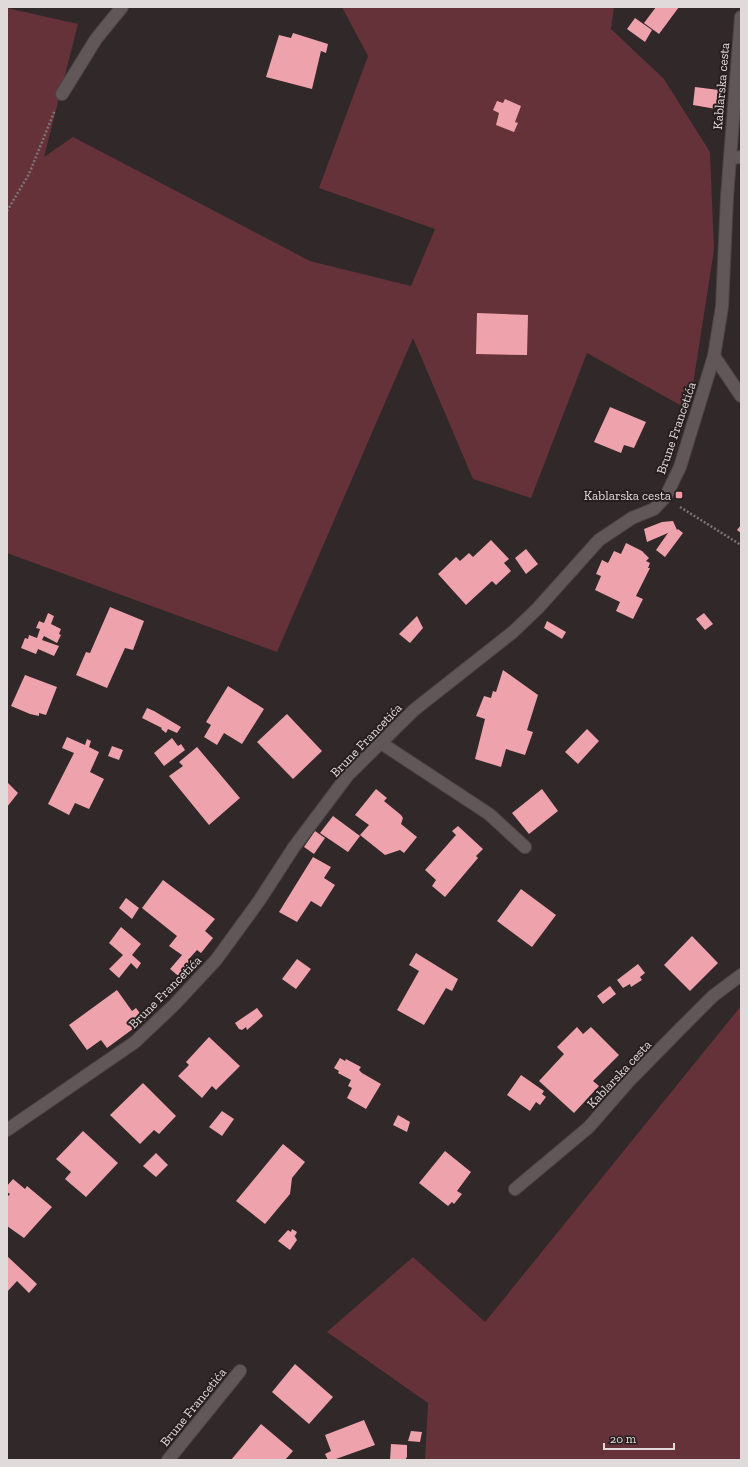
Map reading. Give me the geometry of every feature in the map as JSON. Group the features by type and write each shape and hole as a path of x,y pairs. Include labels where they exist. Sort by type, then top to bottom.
{"street":[{"path":"62,94 96,39 122,7"},
{"name":"Kablarska cesta","path":"714,356 722,307 735,158 741,17"},
{"path":"714,356 741,396"},
{"name":"Brune Francetića","path":"7,1130 135,1042 174,1005 216,960 259,901 294,847 348,776 420,705 513,632 538,608 599,540 632,518 654,509 664,498 680,467 714,356"},
{"path":"380,743 489,814 526,848"},
{"name":"Kablarska cesta","path":"515,1189 589,1127 629,1081 713,996 741,975"},
{"name":"Brune Francetića","path":"168,1460 240,1371"}],"path":[{"path":"7,211 29,174 62,94"},
{"path":"664,498 741,545"}],"shaded area":[{"path":"342,7 614,7 611,29 664,79 710,152 714,250 689,410 587,353 531,498 473,479 413,338 277,652 7,553 7,8 78,24 44,157 73,137 310,261 411,286 435,229 319,188 368,56"},
{"path":"741,1006 741,1460 425,1460 428,1403 327,1332 413,1257 485,1322"}],"building":[{"path":"656,7 679,7 659,34 644,23"},
{"path":"635,18 652,30 645,42 627,29"},
{"path":"293,33 328,44 326,53 321,51 312,89 266,77 279,35 291,38"},
{"path":"695,87 719,90 716,109 693,105"},
{"path":"505,99 521,106 515,122 518,123 514,132 496,125 499,113 493,110 497,101 503,103"},
{"path":"477,313 528,315 527,355 476,354"},
{"path":"610,407 646,422 634,448 624,445 621,453 594,442"},
{"path":"673,521 677,530 678,529 683,533 665,557 656,550 668,533 647,542 644,529 662,522"},
{"path":"741,525 741,533 737,530"},
{"path":"491,540 509,559 504,563 511,571 496,585 492,581 466,605 438,574 456,557 460,561 469,553 473,557"},
{"path":"626,543 642,551 649,558 646,561 650,563 648,568 650,568 636,596 643,599 633,619 616,611 620,602 595,590 601,576 596,574 602,560 608,563 614,551 621,554"},
{"path":"526,549 538,564 526,574 515,558"},
{"path":"110,607 144,621 133,650 125,648 107,688 76,675 86,652 90,653"},
{"path":"48,613 54,616 51,624 61,629 59,634 61,635 57,643 44,636 42,640 59,646 54,656 38,649 36,654 21,648 25,638 28,639 29,635 37,638 40,629 36,628 39,621 44,623"},
{"path":"704,613 713,624 705,630 696,619"},
{"path":"417,616 423,628 410,643 399,634"},
{"path":"547,621 566,632 562,639 544,628"},
{"path":"503,670 538,695 527,730 533,732 525,755 506,749 501,767 475,759 485,719 476,716 484,696 491,698 493,691 496,692"},
{"path":"25,675 57,687 46,715 39,713 39,716 30,714 11,706"},
{"path":"228,686 264,709 242,744 224,733 217,745 204,737 211,725 206,722"},
{"path":"147,708 181,727 177,733 168,729 166,733 161,729 162,728 142,718"},
{"path":"287,714 322,751 293,779 257,742"},
{"path":"587,729 599,741 578,764 565,752"},
{"path":"67,737 85,745 87,739 91,741 89,747 99,752 90,772 104,779 89,809 75,803 69,815 48,804 74,753 62,748"},
{"path":"172,738 178,746 181,744 185,750 164,766 154,753"},
{"path":"112,746 123,750 119,760 108,756"},
{"path":"197,747 240,798 209,825 169,776 183,766 179,762"},
{"path":"7,782 18,793 7,807"},
{"path":"376,789 387,798 384,801 401,815 403,818 401,824 417,837 404,853 400,850 385,855 360,835 369,825 355,815"},
{"path":"542,789 558,811 529,834 512,813"},
{"path":"333,816 360,836 348,852 320,833"},
{"path":"458,826 483,849 476,856 478,858 445,897 432,886 436,880 425,870 456,835 452,831"},
{"path":"315,831 325,838 314,854 304,847"},
{"path":"313,857 331,867 324,878 335,885 321,907 311,901 297,922 279,912"},
{"path":"163,880 215,919 205,931 213,938 201,953 197,950 188,960 194,965 182,979 170,969 182,955 169,946 177,936 142,908"},
{"path":"521,889 556,915 532,947 497,921"},
{"path":"126,898 139,908 132,919 119,908"},
{"path":"121,927 141,944 132,955 141,963 137,969 131,963 119,978 109,969 123,955 109,943"},
{"path":"692,936 718,963 690,991 664,965"},
{"path":"416,953 458,979 452,991 446,988 424,1025 397,1010 419,971 409,965"},
{"path":"297,959 311,969 296,989 282,979"},
{"path":"638,964 645,973 640,977 642,980 631,987 630,984 623,988 617,980"},
{"path":"610,986 616,994 603,1004 597,996"},
{"path":"117,990 132,1011 136,1008 145,1020 107,1048 101,1040 87,1050 69,1025"},
{"path":"257,1008 263,1016 247,1030 246,1027 242,1030 239,1029 235,1023"},
{"path":"577,1027 583,1034 591,1027 619,1055 593,1081 599,1086 574,1113 539,1081 564,1054 557,1047"},
{"path":"209,1037 240,1066 216,1090 212,1086 202,1098 178,1076 189,1065 186,1062"},
{"path":"340,1058 345,1061 346,1059 361,1067 359,1070 362,1073 381,1084 366,1109 347,1098 352,1088 348,1086 351,1080 338,1073 339,1071 334,1068"},
{"path":"521,1075 544,1091 542,1094 546,1097 540,1105 536,1102 530,1111 507,1095"},
{"path":"143,1083 176,1116 159,1134 154,1130 140,1144 110,1115"},
{"path":"222,1111 234,1119 222,1136 209,1127"},
{"path":"398,1115 410,1122 407,1132 393,1125"},
{"path":"83,1131 118,1163 86,1197 65,1179 71,1172 56,1159"},
{"path":"283,1144 305,1162 292,1178 290,1194 265,1224 236,1201"},
{"path":"445,1151 471,1172 457,1191 462,1194 454,1204 452,1202 448,1206 419,1183"},
{"path":"156,1153 168,1165 156,1177 143,1166"},
{"path":"13,1179 25,1189 27,1186 52,1207 24,1238 7,1226 7,1197 10,1194 7,1192 7,1186"},
{"path":"292,1229 297,1232 295,1236 294,1235 297,1240 290,1250 278,1241 288,1230 291,1232"},
{"path":"7,1256 37,1284 29,1293 17,1281 7,1292"},
{"path":"295,1364 333,1397 309,1424 272,1392"},
{"path":"364,1420 375,1445 336,1459 328,1460 325,1454 331,1451 325,1435"},
{"path":"261,1424 293,1451 285,1460 231,1460"},
{"path":"411,1431 422,1432 420,1442 408,1441"},
{"path":"391,1444 407,1445 407,1457 405,1460 390,1460"}],"place":[{"name":"Kablarska cesta","path":"679,495"}]}
